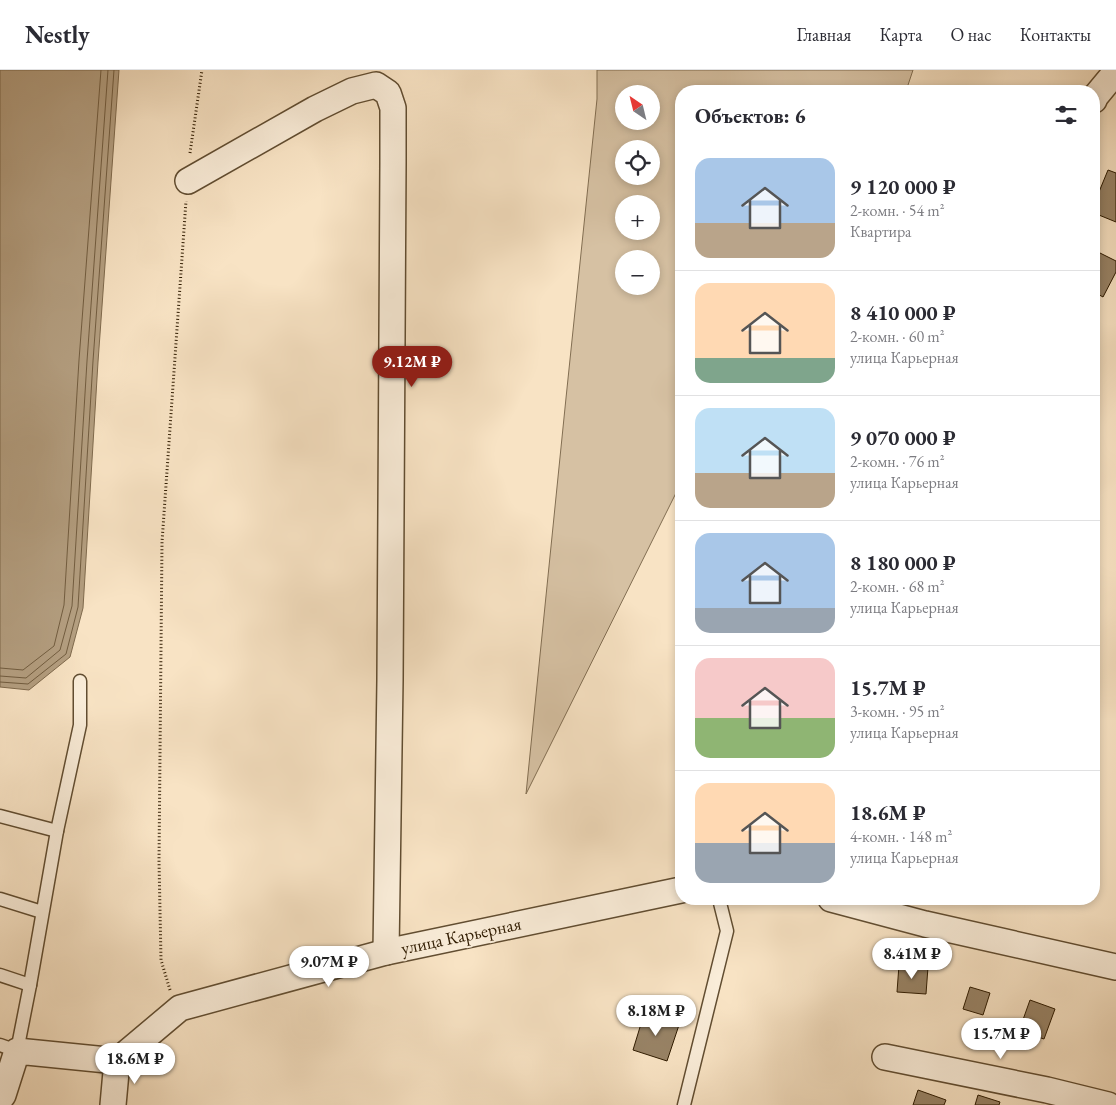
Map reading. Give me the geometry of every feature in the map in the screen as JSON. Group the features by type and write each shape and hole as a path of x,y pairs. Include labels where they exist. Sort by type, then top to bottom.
{"street":[{"path":"1100,91 1116,74"},
{"path":"188,181 315,109 352,92 376,86 388,93 393,108 393,173 386,952"},
{"name":"улица Карьерная","path":"117,1061 180,1008 386,952 675,891"},
{"path":"854,905 925,924 1116,967"},
{"path":"1,1097 8,1048 117,1061 113,1105"},
{"path":"885,1056 1047,1090 1108,1105"}],"lane":[{"path":"8,1048 30,984 56,831 80,724 80,681"},
{"path":"0,816 56,831"},
{"path":"0,899 42,912"},
{"path":"684,1105 726,930 720,905"},
{"path":"0,975 30,984"}],"path":[{"path":"180,1008 168,987 161,960 159,861 162,542 190,154 202,70"}],"shaded area":[{"path":"597,70 913,70 908,85 675,85 675,495 526,794 597,99"}],"water":[{"path":"0,70 119,70 83,608 70,657 29,690 0,687"}],"building":[{"path":"1108,170 1116,173 1116,222 1100,215 1100,189"},
{"path":"1100,253 1116,261 1116,272 1103,297 1100,295"},
{"path":"899,965 928,967 926,994 897,992"},
{"path":"970,987 990,993 983,1015 963,1009"},
{"path":"1030,1000 1055,1009 1044,1039 1019,1031"},
{"path":"644,1014 679,1025 667,1061 633,1050"},
{"path":"918,1090 946,1100 944,1105 913,1105"},
{"path":"978,1095 1000,1102 999,1105 975,1105"}]}
